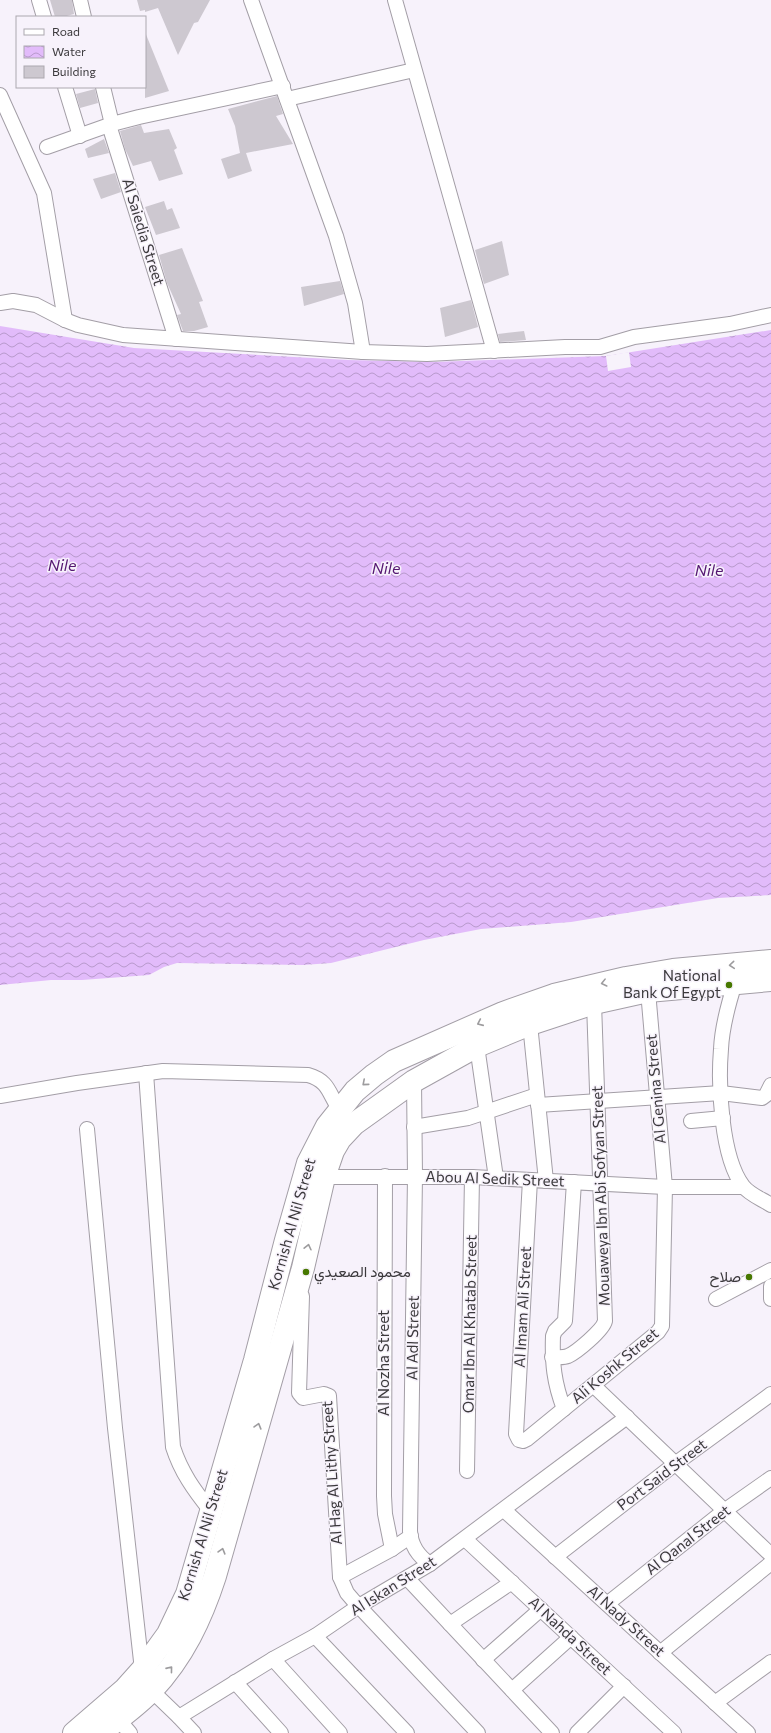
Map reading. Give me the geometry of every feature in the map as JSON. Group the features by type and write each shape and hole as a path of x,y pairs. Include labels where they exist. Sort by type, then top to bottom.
{"main road":[{"name":"Kornish Al Nil Street","path":"100,1733 124,1726 180,1656 204,1608 215,1576 303,1268 324,1177 333,1151 340,1139 355,1091 394,1061 503,1013 554,995 626,978 673,970 771,962"},
{"name":"Kornish Al Nil Street","path":"74,1733 125,1689 142,1670 168,1634 187,1594 210,1510 255,1360 301,1183 317,1144 347,1117 477,1046 530,1024 594,1003 648,991 771,980"}],"street":[{"path":"39,0 44,16"},
{"path":"80,0 84,16"},
{"path":"251,0 336,236 355,303 363,352"},
{"path":"395,0 494,351"},
{"path":"46,147 140,117 414,70"},
{"path":"65,88 80,136"},
{"name":"Al Saiedia Street","path":"103,88 111,125 176,339"},
{"path":"0,95 44,193 66,320"},
{"path":"0,303 13,301 36,305 66,320 97,330 123,335 363,352 428,354 600,346 634,337 730,324 771,315"},
{"path":"735,983 728,1004 722,1041 720,1070 727,1147 731,1161 743,1187 755,1196 771,1204"},
{"name":"Al Genina Street","path":"648,991 665,1187"},
{"name":"Mouaweya Ibn Abi Sofyan Street","path":"552,1356 561,1358 574,1352 605,1323 594,1003"},
{"path":"530,1024 546,1181"},
{"path":"477,1046 496,1178"},
{"path":"0,1096 163,1071 308,1075 319,1078 347,1117"},
{"path":"146,1073 173,1447 178,1464 191,1487 210,1510"},
{"name":"Al Adl Street","path":"414,1081 411,1536 417,1553 430,1564"},
{"path":"414,1127 450,1122 537,1100 598,1100 721,1093 762,1098 766,1095 771,1085"},
{"path":"691,1121 724,1118"},
{"path":"87,1128 115,1428 142,1670"},
{"name":"Al Nozha Street","path":"385,1176 384,1496 385,1514 392,1549"},
{"name":"Abou Al Sedik Street","path":"324,1177 472,1177 665,1187 743,1187"},
{"name":"Omar Ibn Al Khatab Street","path":"467,1471 472,1177"},
{"name":"Al Imam Ali Street","path":"516,1434 530,1180"},
{"path":"564,1409 555,1380 552,1356 553,1336 556,1330 565,1321 574,1182"},
{"name":"Ali Koshk Street","path":"516,1434 519,1440 525,1440 658,1332 662,1326 665,1187"},
{"name":"Al Hag Al Lithy Street","path":"303,1268 299,1393 303,1398 324,1394 329,1396 340,1577 347,1593 478,1733"},
{"path":"716,1299 771,1270"},
{"path":"771,1286 771,1299"},
{"path":"593,1385 724,1512 771,1555"},
{"name":"Port Said Street","path":"555,1556 675,1464 771,1394"},
{"name":"Al Iskan Street","path":"179,1717 273,1659 315,1636 359,1606 430,1564 627,1417"},
{"name":"Al Qanal Street","path":"607,1604 724,1512 771,1478"},
{"name":"Al Nady Street","path":"504,1510 748,1733"},
{"path":"340,1577 392,1549 411,1536"},
{"name":"Al Nahda Street","path":"465,1539 624,1686 665,1730"},
{"path":"660,1653 771,1563"},
{"path":"407,1578 552,1733"},
{"path":"450,1624 512,1582"},
{"path":"483,1660 541,1609"},
{"path":"315,1636 407,1733"},
{"path":"512,1690 571,1637"},
{"path":"273,1659 340,1733"},
{"path":"715,1703 771,1662"},
{"path":"235,1682 281,1733"},
{"path":"577,1733 624,1686"},
{"path":"152,1690 194,1733"}],"water":[{"name":"Nile","path":"0,326 134,348 348,360 433,362 606,356 771,330 771,895 718,898 571,922 481,929 424,940 331,963 303,965 177,963 164,967 149,975 82,980 51,980 0,985"}],"pier":[{"path":"629,352 631,367 608,371 606,356"}],"building":[{"path":"50,0 72,0 74,14 67,16 55,16"},
{"path":"137,0 210,0 198,22 194,23 178,55 158,8 145,12 145,10 140,11"},
{"path":"146,34 169,91 145,98 146,88"},
{"path":"95,89 98,103 80,108 76,94"},
{"path":"277,96 283,114 276,116 293,144 246,153 252,171 228,179 221,159 240,153 235,126 228,109"},
{"path":"141,125 144,133 169,129 177,148 174,150 183,174 159,181 151,161 133,166 125,149 120,131"},
{"path":"104,139 109,153 88,158 85,149"},
{"path":"115,173 121,192 101,199 93,179"},
{"path":"164,201 167,210 172,208 180,228 156,235 145,207"},
{"path":"502,241 509,275 484,284 475,250"},
{"path":"182,248 203,301 199,302 208,327 194,331 183,331 177,315 181,314 167,283 159,255"},
{"path":"340,281 344,294 304,306 301,287"},
{"path":"471,300 478,327 445,337 440,308"},
{"path":"524,331 526,340 500,342 498,334"}],"place":[{"name":"National Bank Of Egypt","path":"729,985"},
{"name":"محمود الصعيدي","path":"306,1272"},
{"name":"صلاح","path":"749,1277"}]}
